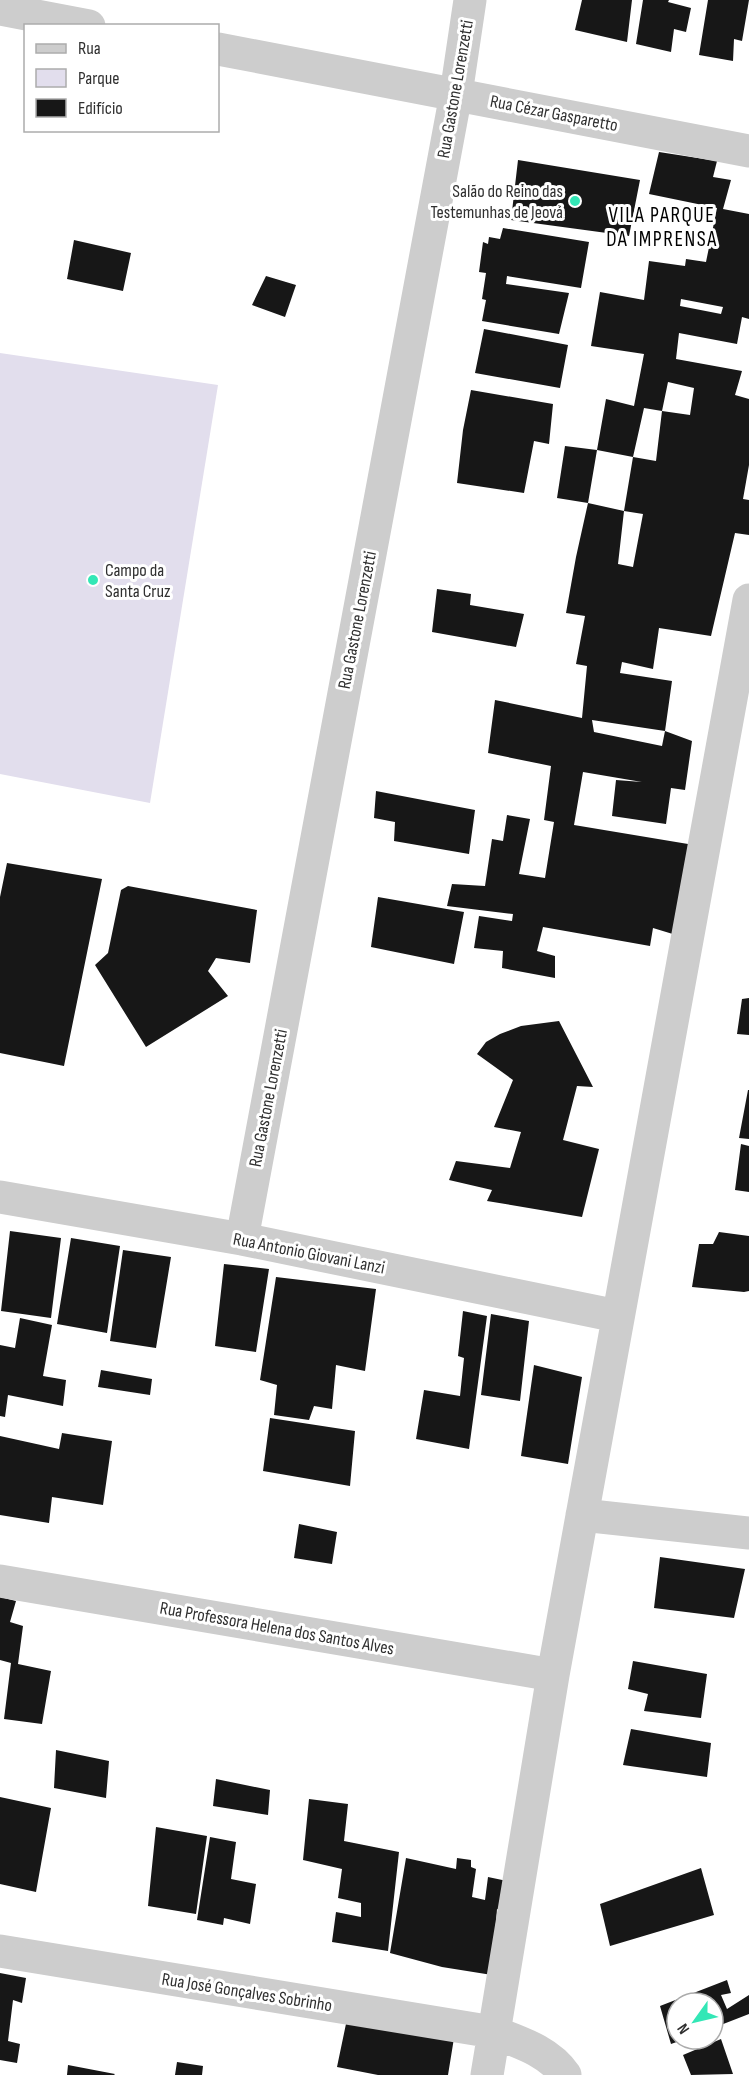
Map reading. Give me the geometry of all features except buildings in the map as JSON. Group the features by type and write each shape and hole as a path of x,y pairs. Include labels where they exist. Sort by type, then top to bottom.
{"street":[{"name":"Rua Gastone Lorenzetti","path":"242,1239 456,94 470,0"},
{"path":"0,9 79,24"},
{"name":"Rua Cézar Gasparetto","path":"219,50 749,151"},
{"path":"487,2075 553,1675 749,600"},
{"name":"Rua Antonio Giovani Lanzi","path":"0,1197 242,1239 617,1316"},
{"path":"582,1515 749,1533"},
{"name":"Rua Professora Helena dos Santos Alves","path":"0,1581 553,1675"},
{"name":"Rua José Gonçalves Sobrinho","path":"0,1951 493,2032 535,2050 560,2067 565,2075"}],"green space":[{"name":"Campo da Santa Cruz","path":"0,353 218,385 150,803 0,774"}],"place":[{"name":"Salão do Reino das Testemunhas de Jeová","path":"575,201"},
{"name":"Campo da Santa Cruz","path":"93,580"}],"district":[{"name":"VILA PARQUE DA IMPRENSA","path":"662,227"}]}
